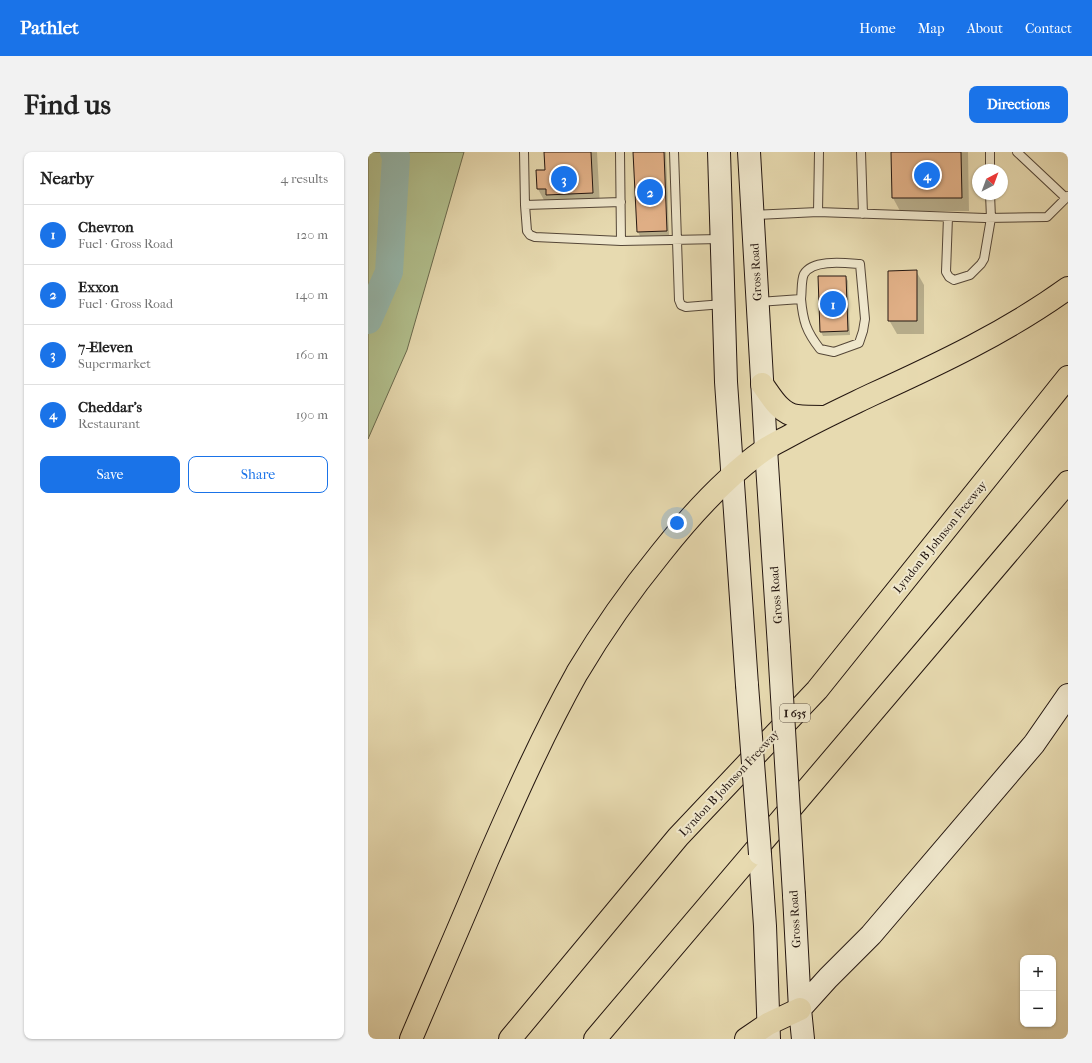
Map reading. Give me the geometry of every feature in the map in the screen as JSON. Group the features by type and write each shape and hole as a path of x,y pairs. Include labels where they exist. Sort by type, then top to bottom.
{"highway":[{"path":"411,1039 520,785 542,739 578,672 608,624 645,572 671,539 732,475 766,449 824,417 992,336 1068,288"},
{"name":"Lyndon B Johnson Freeway","path":"510,1039 678,836 817,690 1068,376"},
{"path":"762,384 779,407 795,416 824,417"},
{"path":"595,1039 1068,482"},
{"path":"746,1039 768,1031 800,1009"}],"main road":[{"path":"719,152 726,382 765,926 768,1031"},
{"name":"Gross Road","path":"749,152 803,1039"},
{"path":"724,304 758,302"},
{"path":"800,1009 828,978 871,935 1034,744 1068,695"}],"lane":[{"path":"524,152 525,206 527,230 530,235 535,237 621,241 722,239"},
{"path":"620,152 621,241"},
{"path":"674,152 679,300 681,305 686,307 724,304"},
{"path":"818,212 819,152"},
{"path":"861,152 863,214"},
{"path":"990,152 990,164"},
{"path":"752,215 818,212 991,218 1047,217 1067,197 1017,152"},
{"path":"948,217 946,272 949,277 954,280 970,275 984,258 991,218 990,200"},
{"path":"525,206 621,202"},
{"path":"828,263 860,264 865,319 859,343 834,352 820,349 809,335 802,316 801,299 804,275 810,268 828,263"},
{"path":"758,302 801,299"}],"green space":[{"path":"368,152 464,152 407,350 368,439"}],"building":[{"path":"544,152 591,152 593,193 546,195 546,189 537,189 536,170 545,170"},
{"path":"633,152 664,152 667,231 637,232"},
{"path":"891,152 961,152 962,198 892,198"},
{"path":"917,270 917,321 888,321 888,271"},
{"path":"818,276 846,276 848,331 820,332"}],"waterway":[{"path":"368,320 389,272 396,157 394,152"}],"place":[{"name":"Cheddar's","path":"927,175"},
{"name":"7-Eleven","path":"564,179"},
{"name":"Exxon","path":"650,192"},
{"name":"Chevron","path":"833,304"}]}
